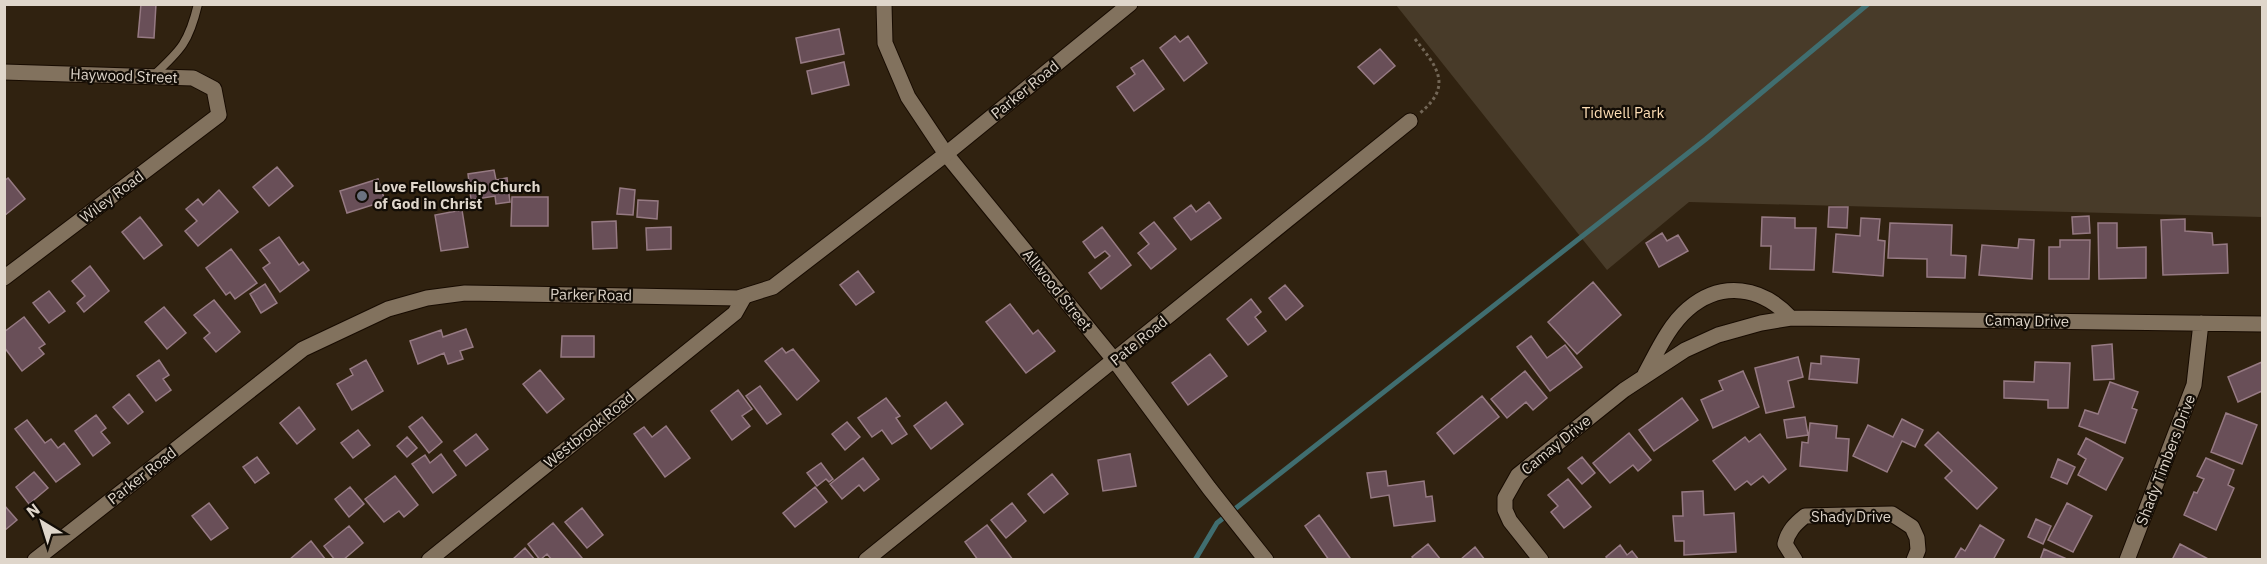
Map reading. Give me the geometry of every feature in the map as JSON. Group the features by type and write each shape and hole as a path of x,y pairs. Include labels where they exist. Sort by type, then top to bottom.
{"street":[{"name":"Allwood Street","path":"884,4 885,43 908,96 946,154 1115,361 1209,488 1266,560"},
{"name":"Parker Road","path":"35,560 303,349 388,309 427,298 465,293 744,297 773,287 946,154 1130,4"},
{"name":"Haywood Street","path":"4,72 193,78 214,89 219,115"},
{"name":"Wiley Road","path":"4,278 219,115"},
{"name":"Pate Road","path":"866,560 1410,121"},
{"name":"Camay Drive","path":"1643,376 1670,330 1688,309 1710,295 1734,290 1757,294 1778,304 1791,318"},
{"name":"Westbrook Road","path":"429,560 735,313 744,297"},
{"name":"Camay Drive","path":"1541,560 1510,521 1505,510 1505,498 1518,475 1643,376 1685,350 1718,335 1761,323 1791,318 2262,324"},
{"name":"Shady Timbers Drive","path":"2127,560 2194,385 2201,323"},
{"name":"Shady Drive","path":"1795,560 1785,544 1787,534 1805,516 1892,514 1912,527 1917,544 1914,560"}],"lane":[{"path":"152,76 179,52 186,41 198,4"}],"path":[{"path":"1410,121 1431,104 1439,89 1440,81 1435,64 1415,39"}],"green space":[{"name":"Tidwell Park","path":"1396,5 2262,5 2262,217 1689,202 1607,270"}],"building":[{"path":"141,4 156,4 154,38 138,37"},
{"path":"839,29 844,54 801,63 796,38"},
{"path":"1175,36 1180,42 1188,36 1207,63 1184,81 1160,48"},
{"path":"1380,49 1395,66 1374,84 1358,67"},
{"path":"1143,60 1164,89 1134,111 1117,87 1135,74 1131,68"},
{"path":"844,62 849,85 812,94 807,71"},
{"path":"277,167 293,186 269,206 253,187"},
{"path":"494,170 496,180 507,178 510,202 496,204 495,196 471,200 468,174"},
{"path":"8,178 25,199 4,216 4,181"},
{"name":"Love Fellowship Church of God in Christ","path":"378,179 385,201 347,213 340,191"},
{"path":"620,188 635,190 633,215 617,214"},
{"path":"219,190 238,212 198,246 185,231 197,221 186,209 198,199 203,205"},
{"path":"512,197 548,197 548,226 511,226"},
{"path":"638,200 658,201 657,219 637,217"},
{"path":"1209,202 1221,218 1191,240 1174,218 1191,205 1196,212"},
{"path":"1829,207 1848,207 1847,228 1828,227"},
{"path":"462,210 468,247 441,251 435,215"},
{"path":"2089,216 2090,233 2073,234 2072,217"},
{"path":"140,217 162,245 144,259 122,232"},
{"path":"1762,217 1795,218 1795,228 1816,228 1814,270 1770,269 1771,246 1761,246"},
{"path":"1861,218 1880,219 1878,240 1885,241 1883,276 1833,272 1836,234 1860,236"},
{"path":"2185,219 2185,231 2212,233 2213,245 2227,244 2228,273 2163,275 2161,220"},
{"path":"616,221 617,248 593,249 592,222"},
{"path":"1154,222 1176,249 1151,269 1138,253 1149,244 1140,233"},
{"path":"1890,223 1952,225 1951,255 1966,256 1965,278 1927,277 1927,259 1888,258"},
{"path":"2098,223 2117,223 2117,248 2146,247 2146,278 2099,279"},
{"path":"671,227 671,249 647,250 646,228"},
{"path":"1102,227 1131,265 1101,289 1089,273 1110,256 1105,251 1095,258 1083,242"},
{"path":"1662,233 1667,241 1678,235 1688,251 1659,267 1646,243"},
{"path":"279,237 299,265 303,262 309,270 280,292 263,268 270,263 260,250"},
{"path":"2019,239 2034,240 2032,279 1979,275 1982,245 2018,248"},
{"path":"2060,240 2090,240 2089,279 2049,279 2049,247 2060,247"},
{"path":"231,249 257,283 235,299 230,292 226,295 206,268"},
{"path":"90,266 109,291 84,312 77,303 85,296 72,281"},
{"path":"858,271 874,292 856,305 840,285"},
{"path":"1593,282 1621,315 1577,354 1548,322"},
{"path":"265,284 277,303 261,313 250,294"},
{"path":"1285,285 1303,306 1286,320 1269,298"},
{"path":"49,291 65,311 49,323 33,303"},
{"path":"1251,299 1261,312 1255,317 1266,331 1248,345 1227,319"},
{"path":"214,300 240,332 216,352 204,338 210,333 194,315"},
{"path":"1010,304 1033,334 1038,330 1055,351 1026,373 986,322"},
{"path":"164,307 186,333 167,349 145,322"},
{"path":"24,317 45,344 39,348 44,354 22,371 4,347 4,332"},
{"path":"466,329 473,347 460,351 463,359 448,364 444,353 418,364 410,341 441,330 443,337"},
{"path":"562,336 594,336 594,357 561,357"},
{"path":"1531,336 1547,358 1565,345 1582,367 1550,391 1517,347"},
{"path":"2112,344 2114,379 2094,380 2092,346"},
{"path":"782,348 786,353 793,349 819,381 797,400 765,361"},
{"path":"1210,354 1227,376 1188,405 1172,383"},
{"path":"1821,356 1859,359 1857,383 1809,379 1811,363 1821,364"},
{"path":"1798,357 1803,377 1788,381 1794,407 1766,413 1755,368"},
{"path":"159,360 169,375 163,379 171,390 156,401 137,376"},
{"path":"366,360 383,391 352,410 337,384 353,375 350,369"},
{"path":"2035,362 2070,363 2068,408 2048,408 2048,400 2004,398 2004,381 2034,382"},
{"path":"2262,362 2262,391 2238,402 2228,377"},
{"path":"540,370 564,399 547,413 523,384"},
{"path":"1525,371 1547,398 1533,410 1526,402 1507,418 1491,399"},
{"path":"1743,371 1759,407 1713,428 1701,400 1723,390 1719,381"},
{"path":"2110,382 2138,392 2132,408 2137,410 2125,443 2079,426 2085,410 2098,414"},
{"path":"760,386 781,414 767,424 746,396"},
{"path":"738,390 752,409 742,416 750,426 732,440 711,411"},
{"path":"129,394 143,412 128,424 113,407"},
{"path":"1482,396 1499,417 1454,454 1437,433"},
{"path":"886,398 900,416 896,418 907,434 892,444 882,430 872,437 858,418"},
{"path":"1682,398 1698,420 1654,451 1639,430"},
{"path":"946,402 963,424 931,449 914,426"},
{"path":"299,407 315,429 297,444 280,423"},
{"path":"2226,413 2257,425 2242,464 2211,452"},
{"path":"96,415 106,428 101,432 110,443 93,456 75,431"},
{"path":"422,417 442,442 429,453 409,427"},
{"path":"1805,417 1808,435 1787,438 1784,420"},
{"path":"1902,419 1923,430 1915,447 1902,441 1887,472 1853,456 1868,425 1893,437"},
{"path":"27,420 45,443 51,439 58,448 64,443 80,464 56,482 15,429"},
{"path":"847,422 860,437 845,450 832,434"},
{"path":"1810,423 1837,426 1836,438 1849,439 1847,471 1800,466 1802,442 1808,443"},
{"path":"666,426 690,458 665,477 634,434 644,427 652,437"},
{"path":"358,430 370,445 353,458 341,443"},
{"path":"1938,432 1997,488 1977,509 1945,478 1952,471 1925,445"},
{"path":"1629,433 1651,460 1638,471 1633,465 1610,483 1593,463"},
{"path":"476,434 488,449 466,466 454,451"},
{"path":"1760,434 1786,469 1769,483 1763,476 1751,485 1747,481 1735,490 1713,461 1745,437 1749,442"},
{"path":"407,437 417,448 407,457 397,446"},
{"path":"2086,438 2123,458 2106,490 2078,475 2086,459 2078,454"},
{"path":"441,454 456,475 433,493 412,464 425,455 430,463"},
{"path":"1130,454 1136,486 1103,491 1098,460"},
{"path":"257,457 269,473 255,483 243,467"},
{"path":"1582,457 1595,473 1582,484 1568,468"},
{"path":"863,458 879,479 864,491 859,485 842,499 830,484"},
{"path":"2206,458 2234,470 2228,485 2234,488 2216,530 2184,515 2194,492 2197,493 2204,479 2197,476"},
{"path":"2058,459 2075,467 2067,484 2051,477"},
{"path":"821,463 833,479 829,482 826,479 817,486 807,473"},
{"path":"1386,471 1388,486 1424,481 1426,497 1432,496 1435,521 1394,526 1389,495 1371,498 1367,473"},
{"path":"34,472 48,488 29,504 16,487"},
{"path":"1052,474 1068,494 1044,513 1028,494"},
{"path":"395,476 418,505 404,517 399,511 384,522 365,499"},
{"path":"1568,479 1591,507 1564,528 1551,512 1558,506 1548,495"},
{"path":"350,487 364,504 349,517 335,499"},
{"path":"815,487 827,502 795,527 783,513"},
{"path":"1703,491 1704,515 1734,513 1736,552 1684,555 1684,541 1675,541 1673,516 1683,516 1682,492"},
{"path":"209,503 228,528 211,540 192,516"},
{"path":"1012,503 1026,521 1006,538 991,520"},
{"path":"2067,503 2092,516 2073,552 2048,540"},
{"path":"4,505 17,520 4,531"},
{"path":"582,508 603,535 587,548 565,522"},
{"path":"1319,515 1350,558 1348,560 1329,560 1305,526"},
{"path":"2036,519 2051,526 2043,544 2028,537"},
{"path":"553,523 582,558 580,560 552,560 547,554 540,560 528,544"},
{"path":"987,525 1013,560 978,560 965,542"},
{"path":"1980,525 2004,540 1993,560 1954,560 1961,548 1965,551"},
{"path":"349,526 363,543 343,560 335,560 324,546"},
{"path":"311,541 326,560 289,560"},
{"path":"1428,544 1441,560 1414,560 1412,557"},
{"path":"2180,544 2210,560 2172,560"},
{"path":"1620,545 1627,555 1632,551 1639,560 1608,560 1606,557"},
{"path":"1475,547 1485,560 1460,560"},
{"path":"525,548 535,560 512,560"},
{"path":"2044,549 2069,560 2040,560"}],"waterway":[{"path":"1195,560 1217,523 1706,139 1868,4"}],"place":[{"name":"Love Fellowship Church of God in Christ","path":"362,196"}]}
